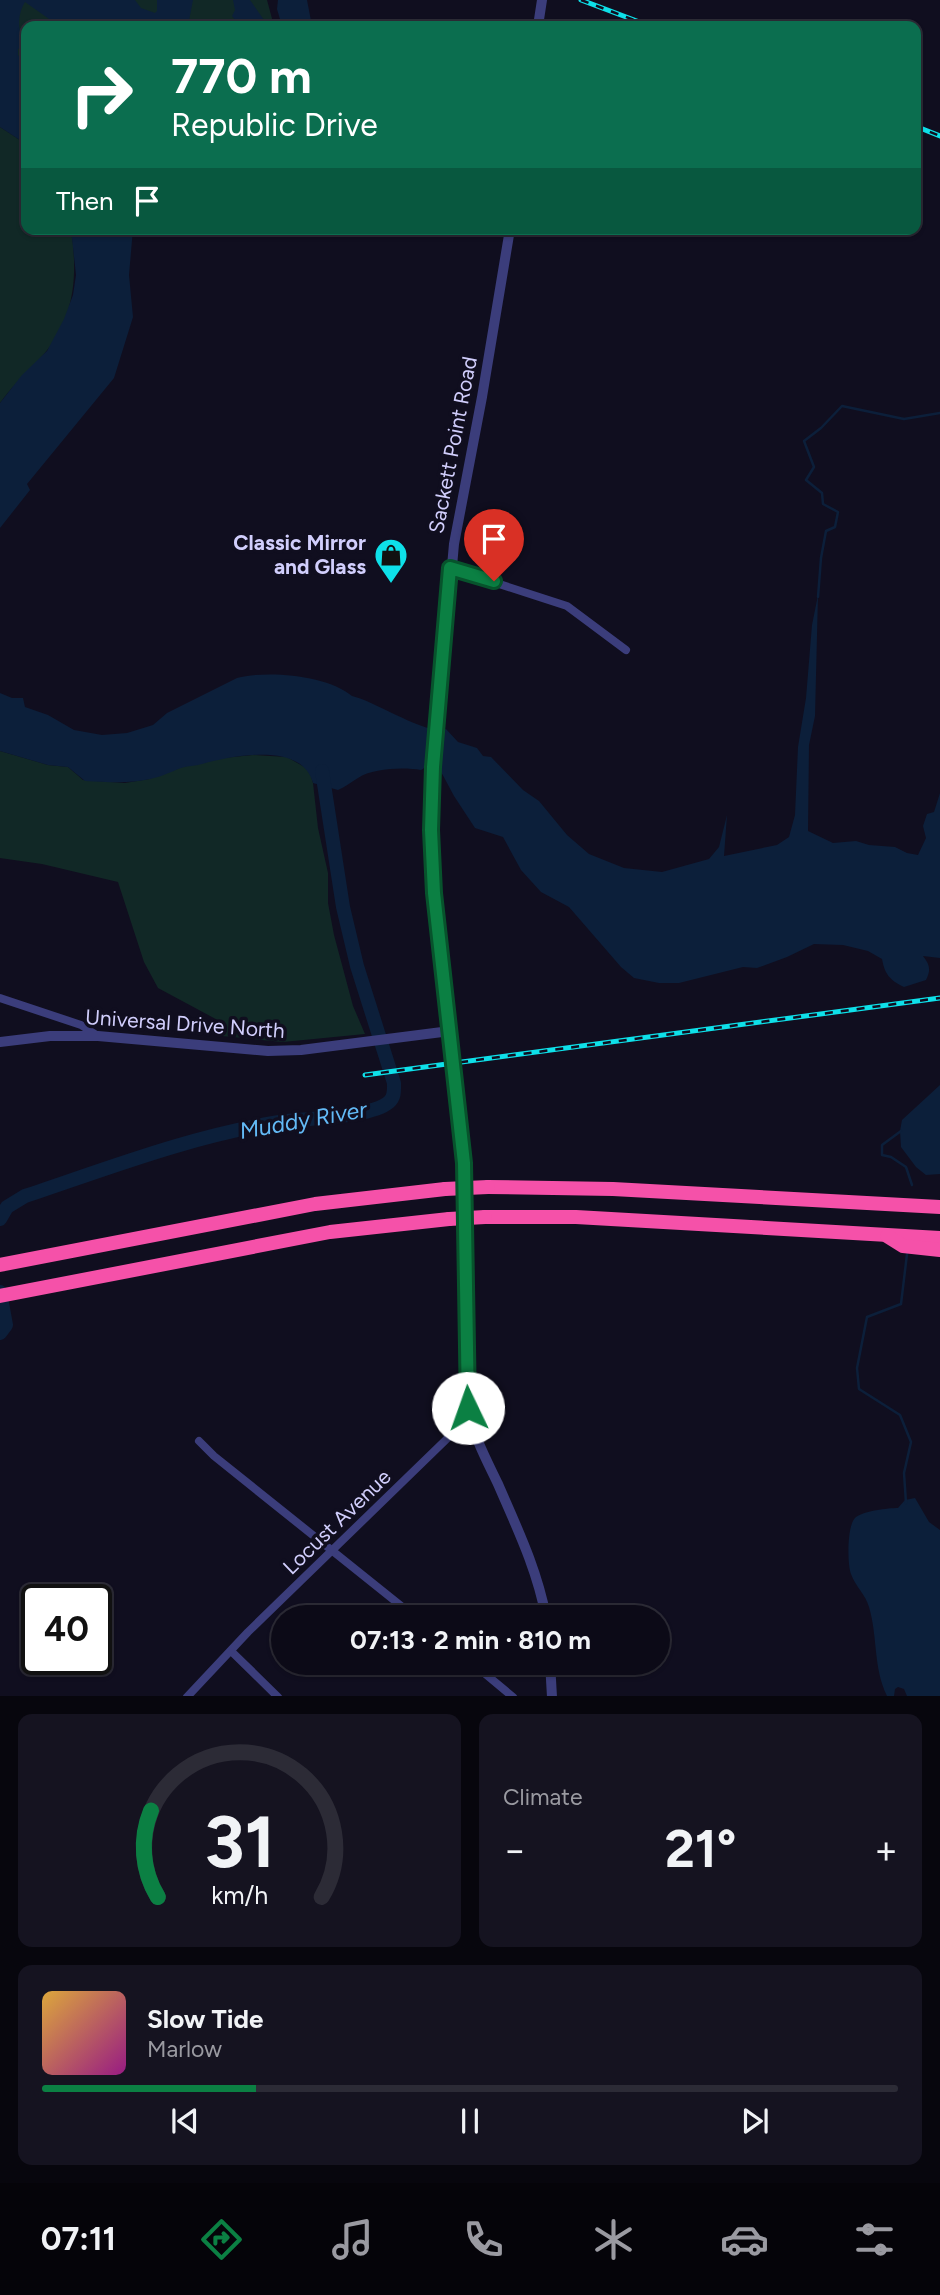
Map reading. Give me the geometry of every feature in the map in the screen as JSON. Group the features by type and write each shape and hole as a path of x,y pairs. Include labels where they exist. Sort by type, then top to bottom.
{"highway":[{"path":"5,1264 315,1204 445,1189 626,1189 940,1207"},
{"path":"0,1296 305,1237 373,1226 449,1219 589,1218 940,1238"},
{"path":"886,1235 903,1246 940,1250"}],"street":[{"path":"539,21 542,0"},
{"name":"Sackett Point Road","path":"509,235 450,568 433,767 432,865 464,1163 467,1245 466,1387 471,1423 529,1554 543,1605"},
{"path":"450,568 567,606 626,650"},
{"path":"0,998 81,1026 98,1036"},
{"name":"Universal Drive North","path":"0,1042 50,1036 98,1036 268,1051 301,1050 450,1031"},
{"name":"Locust Avenue","path":"187,1696 457,1430 471,1423"},
{"path":"199,1441 214,1456 400,1605"},
{"path":"231,1651 278,1696"},
{"path":"487,1675 513,1696"},
{"path":"551,1675 552,1696"}],"green space":[{"path":"0,0 267,0 273,21 21,21 21,72 0,63"},
{"path":"0,127 21,141 21,235 72,235 74,279 68,310 54,340 0,403"},
{"path":"0,751 48,765 68,767 83,780 125,783 223,758 253,755 287,757 306,768 313,783 318,828 328,873 328,903 334,935 353,1006 365,1034 283,1042 222,1036 225,1024 158,988 144,962 118,882 42,864 0,858"}],"water":[{"path":"0,0 135,0 141,8 155,13 157,0 193,0 189,21 52,21 25,2 19,21 21,47 18,49 21,59 21,141 0,127"},
{"path":"233,0 250,0 264,21 236,21 232,16 235,10"},
{"path":"278,0 307,0 311,21 281,21"},
{"path":"72,235 132,235 129,275 133,317 114,378 27,484 30,490 0,528 0,403 22,375 47,351 64,319 73,295 76,275"},
{"path":"818,595 815,716 809,745 808,831 833,843 856,841 895,847 918,855 926,838 923,826 927,814 934,812 940,793 940,958 923,956 929,968 926,980 904,987 889,976 882,959 868,951 843,945 814,944 757,968 743,967 679,983 659,983 634,978 621,967 569,907 541,892 521,870 503,837 475,828 439,768 380,770 364,775 338,790 313,783 306,770 295,761 281,756 247,755 183,767 142,781 101,782 85,781 68,767 48,765 0,751 0,693 12,698 23,698 25,707 48,715 74,730 102,735 127,733 153,725 167,713 237,678 264,674 313,679 328,683 414,723 437,730 446,729 458,742 477,748 483,756 491,757 523,790 539,801 567,835 589,854 624,868 662,872 709,859 719,847 727,815 724,856 777,845 789,837 795,815 798,747"},
{"path":"940,1085 940,1174 926,1175 916,1167 901,1147 900,1131 902,1120"},
{"path":"915,1498 929,1522 940,1530 940,1696 907,1696 904,1689 898,1687 894,1696 887,1696 880,1674 869,1607 850,1569 849,1535 856,1517 876,1510 898,1508 905,1500"}],"waterway":[{"path":"818,597 826,531 835,527 838,512 823,504 822,493 806,480 814,467 804,441 842,406 904,419 940,413"},
{"name":"Muddy River","path":"0,1219 7,1207 25,1196 150,1154 246,1128 368,1111 391,1100 394,1083 357,966 343,907 322,771"},
{"path":"901,1131 882,1145 882,1155 891,1157 906,1167 912,1185"},
{"path":"906,1503 904,1473 911,1442 900,1415 859,1389 857,1368 867,1317 901,1304 907,1254"},
{"name":"Muddy River","path":"0,1292 6,1325 0,1333"}],"railway":[{"path":"581,0 637,21"},
{"path":"921,128 940,136"},
{"path":"365,1075 940,998"}],"place":[{"name":"Classic Mirror and Glass","path":"391,585"}],"route":[{"path":"468,1408 464,1163 434,893 431,800 450,568 494,581"}]}
